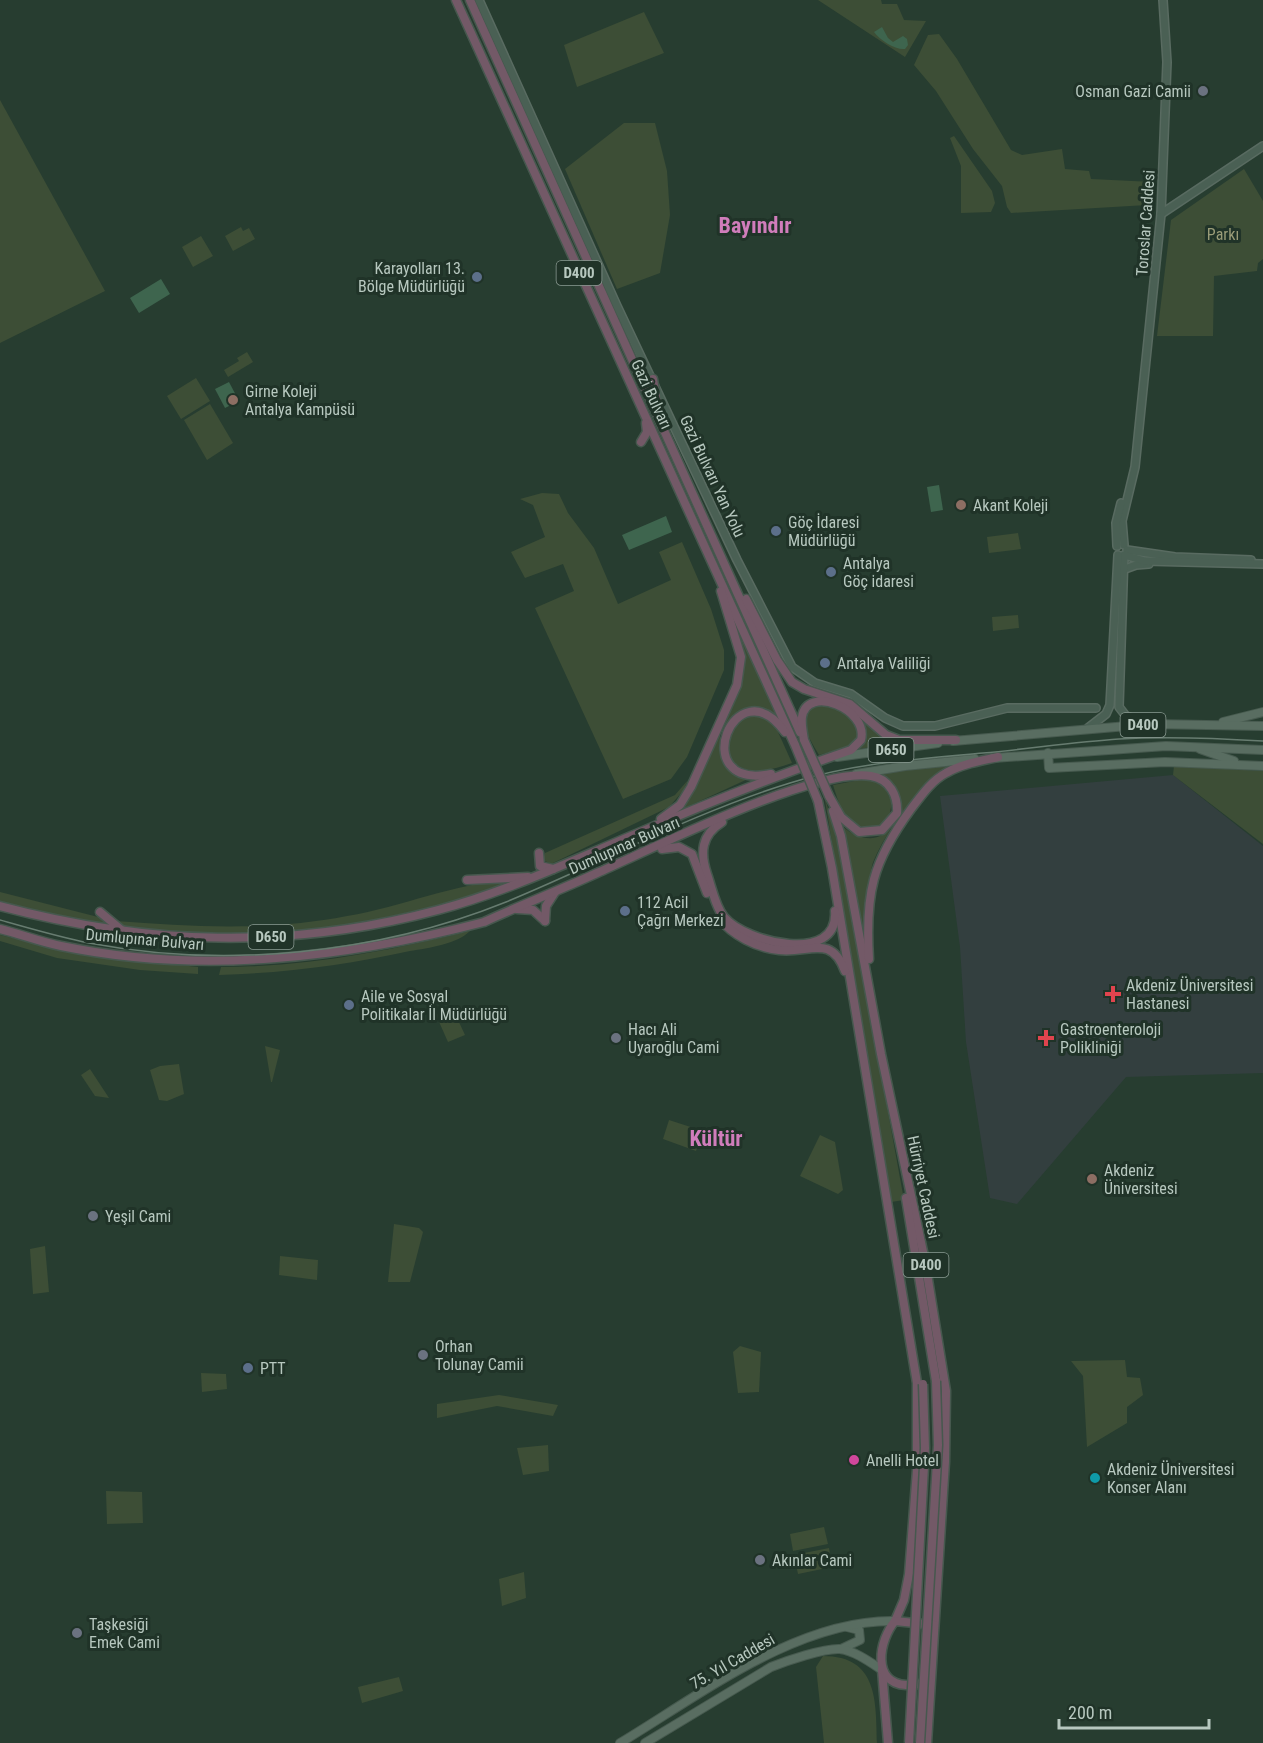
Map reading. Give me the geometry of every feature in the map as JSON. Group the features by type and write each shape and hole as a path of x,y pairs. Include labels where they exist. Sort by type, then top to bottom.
{"highway":[{"path":"449,0 476,47"},
{"name":"Gazi Bulvarı","path":"456,0 795,745 818,801 832,868"},
{"name":"Gazi Bulvarı","path":"471,0 829,796"},
{"path":"653,379 659,416"},
{"path":"641,407 648,430 641,442 655,445 664,456"},
{"path":"636,834 670,813 687,794 737,685 740,673 737,637 706,546"},
{"name":"D400","path":"718,546 777,660 792,682 804,689 850,704 886,735 915,741 956,740"},
{"path":"804,740 802,718 808,705 813,702 833,703 854,715 862,728 861,740 851,750 826,759"},
{"path":"792,770 763,776 746,775 737,771 727,761 723,741 729,725 735,719 749,712 758,712 773,718 795,745"},
{"path":"873,1001 869,926 871,885 876,866 904,819 936,780 953,769 998,757"},
{"name":"Dumlupınar Bulvarı","path":"0,906 71,924 126,933 186,939 246,939 307,933 438,910 537,876 792,770 826,759"},
{"path":"829,796 841,817 859,832 882,830 897,813 894,792 884,782 871,776 837,778"},
{"name":"Dumlupınar Bulvarı","path":"0,929 60,946 191,961 311,957 443,933 484,922 742,810 794,790 837,778"},
{"name":"Hürriyet Caddesi","path":"829,796 841,836 881,1054 925,1261 946,1391 945,1462 927,1743"},
{"name":"D400","path":"742,810 711,831 702,847 702,856 720,911 739,929 782,945 816,940 826,936 832,930 836,917 832,868"},
{"path":"640,854 668,847 686,850 696,861 714,911 727,927 745,939 771,949 828,949 839,957 852,988"},
{"path":"539,853 540,866 553,869"},
{"path":"832,868 917,1383 917,1470 910,1562 904,1600 895,1621 886,1631 882,1648 888,1743"},
{"path":"467,880 537,876"},
{"path":"511,909 533,910 545,921 546,906 555,892"},
{"path":"100,912 126,933"},
{"path":"881,1054 936,1381 938,1445 920,1743"},
{"path":"865,1067 923,1384 925,1448 909,1743"},
{"path":"895,1621 935,1626"},
{"path":"882,1670 891,1680 900,1684 927,1682 932,1676"}],"main road":[{"name":"Gazi Bulvarı Yan Yolu","path":"479,0 617,306 784,655 803,676 851,694 885,718 914,727 935,726 1007,708 1096,708"},
{"name":"Toroslar Caddesi","path":"1088,728 1106,714 1110,705 1122,550 1122,522 1137,446 1161,214 1167,62 1163,0"},
{"path":"1161,214 1263,146"},
{"name":"Toroslar Caddesi","path":"1122,550 1125,570 1119,707 1132,720 1151,724"},
{"path":"1122,550 1159,561"},
{"path":"1122,550 1175,557 1263,562"},
{"path":"1125,570 1159,561 1263,562"},
{"path":"1207,724 1263,712"},
{"name":"Dumlupınar Bulvarı","path":"826,759 956,740 1088,728 1151,724 1263,726"},
{"path":"1193,746 1244,765"},
{"name":"Dumlupınar Bulvarı","path":"837,778 905,766 1048,753 1193,746 1263,750"},
{"path":"1048,753 1049,768 1165,762 1263,766"},
{"name":"75. Yıl Caddesi","path":"620,1743 793,1642 866,1620 895,1621"},
{"path":"839,1649 857,1643 861,1636 856,1628 842,1627"},
{"path":"839,1649 862,1657 882,1670"},
{"name":"75. Yıl Caddesi","path":"645,1743 771,1667 787,1660 839,1649"}],"shaded area":[{"path":"882,27 893,42 903,36 907,39 908,45 905,49 892,46 874,32"},
{"path":"161,279 170,294 139,313 130,298"},
{"path":"229,382 239,401 225,408 215,389"},
{"path":"939,485 943,510 931,512 927,487"},
{"path":"666,516 672,532 629,550 622,535"},
{"name":"Akdeniz Üniversitesi Hastanesi","path":"1173,775 1263,846 1263,1073 1126,1077 1017,1204 990,1198 966,1042 960,947 940,796"}],"green space":[{"path":"818,0 881,0 882,4 897,4 904,20 926,21 905,57"},
{"path":"644,12 664,53 577,87 564,45"},
{"path":"939,34 957,59 1011,150 1022,155 1062,149 1065,169 1089,171 1091,179 1153,182 1153,201 1147,205 1011,213 1007,207 1002,186 973,149 936,91 914,65 928,35"},
{"path":"0,100 105,291 0,343"},
{"path":"624,123 655,123 667,171 670,215 660,273 617,289 565,169"},
{"path":"954,136 992,191 995,203 991,212 961,213 961,166 950,138"},
{"name":"Parkı","path":"1244,169 1263,201 1263,259 1258,263 1257,271 1214,276 1213,336 1157,336 1171,220"},
{"path":"241,227 243,231 249,228 255,239 233,251 225,236"},
{"path":"201,236 213,256 193,267 182,247"},
{"path":"247,352 253,362 228,377 224,370 239,361 237,358"},
{"path":"196,378 210,401 181,419 167,396"},
{"path":"210,404 233,443 207,460 184,420"},
{"path":"542,493 559,494 568,513 594,548 618,604 671,580 659,552 682,542 711,609 724,650 724,670 687,757 671,779 623,799 535,608 574,591 563,564 525,578 511,552 545,537 533,505 520,499"},
{"path":"1018,533 1021,549 989,553 987,537"},
{"path":"731,612 779,720 764,713 750,711 736,716 724,726 741,678"},
{"path":"1018,615 1019,628 993,631 992,617"},
{"path":"817,705 847,714 856,725 857,741 848,747 819,755 805,728 804,721 810,710"},
{"path":"756,715 774,723 792,763 765,770 748,770 732,761 726,753 731,726 747,716"},
{"path":"865,723 896,743 859,749 865,738"},
{"path":"720,733 720,751 726,765 750,778 674,813"},
{"path":"951,765 928,782 916,795 894,824 877,854 868,883 864,936 842,826 852,833 871,838 887,832 893,825 900,804 876,774"},
{"path":"1174,766 1263,771 1263,844 1173,775"},
{"path":"865,779 883,784 892,802 889,818 875,829 856,825 845,816 833,785"},
{"path":"688,780 683,791 669,807 551,864 543,860 545,853 675,795"},
{"path":"824,794 842,859 904,1200 891,1202"},
{"path":"516,879 478,894 438,905 372,920 304,931 202,935 141,931 128,928 116,921 203,926 261,926 318,921 368,912 452,889"},
{"path":"0,892 102,918 118,930 0,903"},
{"path":"470,931 442,945 363,960 316,968 219,975 221,967 316,961 408,945"},
{"path":"0,935 87,955 198,967 198,974 140,970 57,958 0,941"},
{"path":"452,1007 465,1035 448,1042 436,1015"},
{"path":"265,1046 280,1050 272,1082 271,1082"},
{"path":"179,1064 184,1094 167,1101 159,1100 150,1070 160,1066"},
{"path":"90,1069 109,1098 95,1096 81,1075"},
{"path":"669,1120 703,1131 696,1151 663,1139"},
{"path":"820,1135 835,1142 843,1190 838,1194 800,1176"},
{"path":"394,1224 419,1228 423,1232 410,1282 388,1282"},
{"path":"45,1246 49,1292 33,1294 30,1249"},
{"path":"280,1256 318,1260 317,1280 279,1275"},
{"path":"740,1346 761,1352 759,1392 738,1393 733,1352"},
{"path":"1125,1360 1127,1377 1140,1378 1143,1395 1127,1407 1127,1423 1087,1447 1083,1376 1071,1361"},
{"path":"201,1373 226,1374 227,1389 202,1392"},
{"path":"499,1395 558,1405 553,1416 497,1406 437,1418 437,1404"},
{"path":"548,1445 549,1471 523,1475 517,1448"},
{"path":"106,1491 142,1492 143,1523 107,1524"},
{"path":"824,1527 828,1544 793,1551 790,1534"},
{"path":"829,1548 832,1567 798,1574 794,1555"},
{"path":"524,1572 526,1598 502,1606 499,1579"},
{"path":"823,1656 841,1658 864,1672 874,1697 877,1743 824,1743 816,1667"},
{"path":"399,1677 403,1691 362,1703 358,1687"}],"tram line":[{"path":"0,920 89,943 141,951 193,955 300,952 353,945 457,920 506,902 718,809 814,776 862,766 910,760 1119,739 1191,738 1263,741"}],"place":[{"name":"Osman Gazi Camii","path":"1203,91"},
{"name":"Karayolları 13. Bölge Müdürlüğü","path":"477,277"},
{"name":"Girne Koleji Antalya Kampüsü","path":"233,400"},
{"name":"Akant Koleji","path":"961,505"},
{"name":"Göç İdaresi Müdürlüğü","path":"776,531"},
{"name":"Antalya Göç idaresi","path":"831,572"},
{"name":"Antalya Valiliği","path":"825,663"},
{"name":"112 Acil Çağrı Merkezi","path":"625,911"},
{"name":"Akdeniz Üniversitesi Hastanesi","path":"1113,994"},
{"name":"Aile ve Sosyal Politikalar İl Müdürlüğü","path":"349,1005"},
{"name":"Hacı Ali Uyaroğlu Cami","path":"616,1038"},
{"name":"Gastroenteroloji Polikliniği","path":"1046,1038"},
{"name":"Akdeniz Üniversitesi","path":"1092,1179"},
{"name":"Yeşil Cami","path":"93,1216"},
{"name":"Orhan Tolunay Camii","path":"423,1355"},
{"name":"PTT","path":"248,1368"},
{"name":"Anelli Hotel","path":"854,1460"},
{"name":"Akdeniz Üniversitesi Konser Alanı","path":"1095,1478"},
{"name":"Akınlar Cami","path":"760,1560"},
{"name":"Taşkesiği Emek Cami","path":"77,1633"}],"district":[{"name":"Bayındır","path":"755,225"},
{"name":"Kültür","path":"716,1138"}]}
